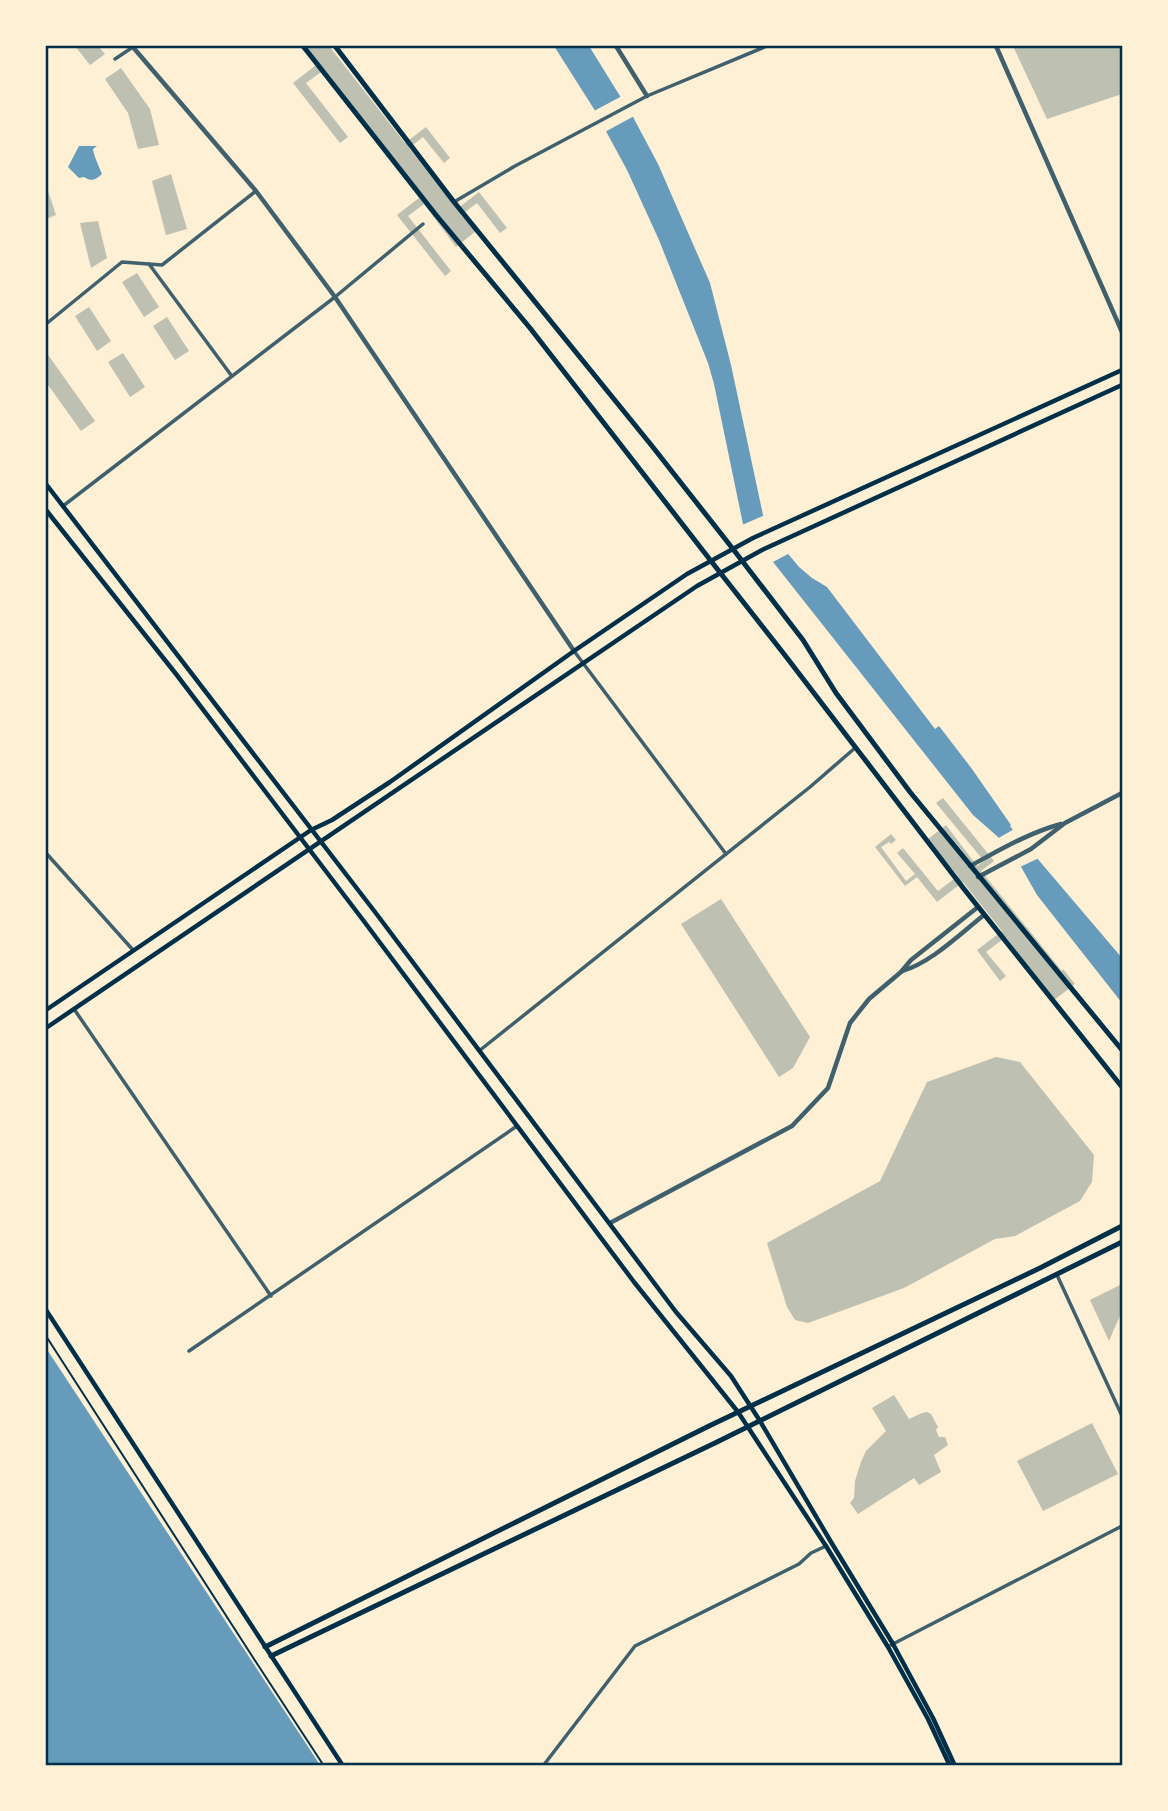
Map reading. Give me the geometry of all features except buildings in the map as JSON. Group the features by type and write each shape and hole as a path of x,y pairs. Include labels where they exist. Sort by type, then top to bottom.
{"main road":[{"path":"303,46 436,215 530,328 984,915 1122,1087"},
{"path":"335,46 454,202 733,549 803,640 836,693 910,792 1122,1050"},
{"path":"46,1010 311,830 332,820 390,782 574,651 688,574 753,538 1122,370"},
{"path":"46,1028 697,586 762,550 1122,386"},
{"path":"46,484 676,1312 731,1376 891,1645 953,1766"},
{"path":"46,510 48,518 184,685 634,1282 738,1412 891,1645"},
{"path":"265,1647 738,1412 1028,1274 1122,1226"},
{"path":"271,1656 748,1427 1122,1242"},
{"path":"46,1310 343,1766"}],"street":[{"path":"115,59 133,46 256,191 335,297 574,651 726,854"},
{"path":"616,46 647,96"},
{"path":"454,202 515,166 647,96 767,46"},
{"path":"996,46 1122,332"},
{"path":"46,324 122,262 162,265 256,191"},
{"path":"63,506 335,297 423,224"},
{"path":"149,264 231,375"},
{"path":"479,1051 810,787 855,748"},
{"path":"978,877 1038,844 1065,823 1122,793"},
{"path":"970,866 1040,830 1065,823"},
{"path":"46,853 134,951"},
{"path":"610,1223 792,1126 828,1088 850,1023 869,999 911,960 978,907"},
{"path":"901,972 912,969 931,957 984,915"},
{"path":"74,1009 271,1296"},
{"path":"189,1351 517,1126"},
{"path":"1056,1274 1122,1416"},
{"path":"891,1645 1122,1527"},
{"path":"543,1766 635,1646 799,1564 811,1553 826,1546"}],"path":[{"path":"46,1336 324,1766"}],"water":[{"path":"554,46 589,46 633,117 658,164 710,283 731,365 763,515 789,555 812,578 827,587 935,729 939,726 972,769 1013,830 1122,958 1122,1003 1037,895 1020,865 998,837 973,815 743,524 708,363 659,240 627,170 594,109"},
{"path":"79,146 97,146 93,151 102,174 95,179 79,178 68,167"},
{"path":"46,1348 320,1765 46,1765"}],"pier":[{"path":"624,95 636,115 603,133 592,112"},
{"path":"765,515 790,553 771,563 742,525"},
{"path":"1016,828 1041,857 1018,868 995,840"}]}
